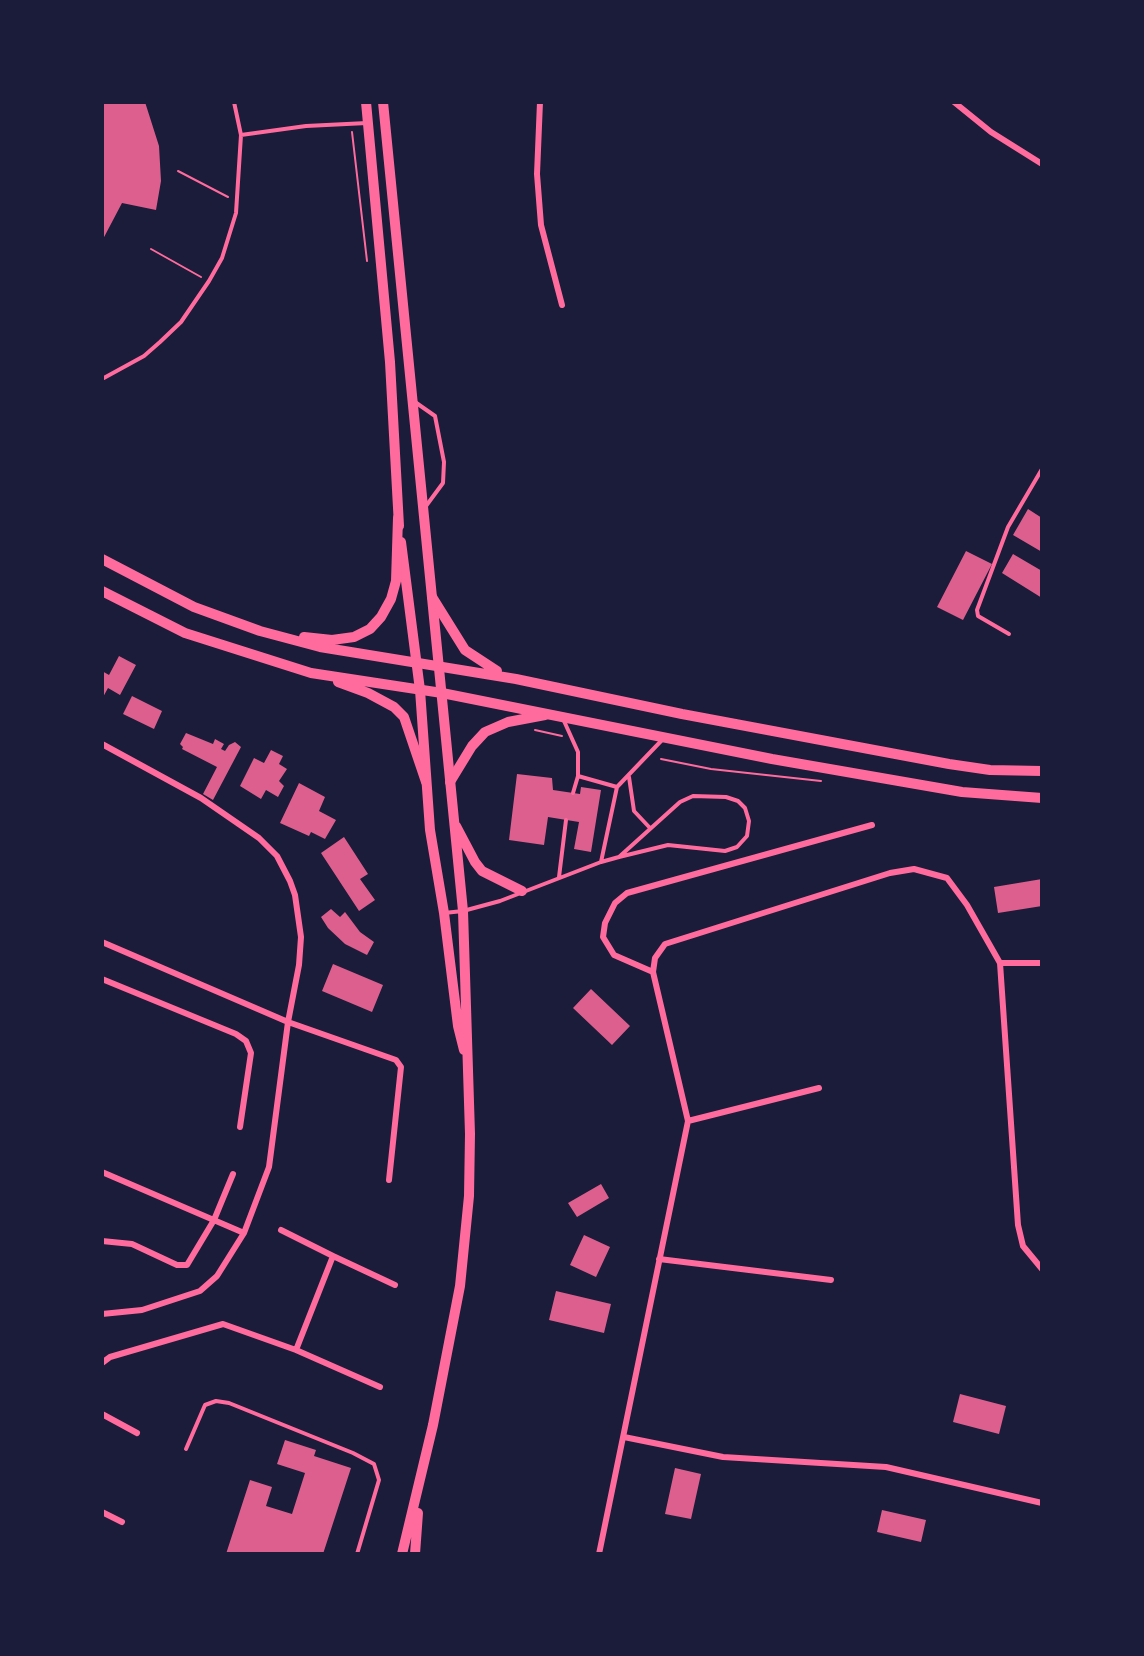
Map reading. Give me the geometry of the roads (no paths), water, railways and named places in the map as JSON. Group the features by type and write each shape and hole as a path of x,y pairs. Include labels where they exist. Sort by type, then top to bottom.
{"street":[{"path":"366,102 390,363 398,518 420,690 430,830 444,913 458,1026 468,1065"},
{"path":"383,102 463,911 470,1178 460,1286 419,1489 402,1554"},
{"path":"540,102 537,166 541,225 562,305"},
{"path":"954,102 991,132 1042,164"},
{"path":"260,631 332,640 354,637 370,629 385,611 395,591 398,518"},
{"path":"102,559 194,608 260,631 320,647 516,678 867,750 990,770 1042,771"},
{"path":"102,591 185,633 368,693 394,707 409,727 426,782"},
{"path":"432,597 465,650 491,669 516,678"},
{"path":"311,673 442,693 664,738 962,792 1042,798"},
{"path":"450,782 472,746 485,732 508,722 551,714"},
{"path":"102,744 201,798 259,838 277,856 295,895 301,937 299,965 288,1022 268,1167 244,1233 217,1276 200,1290 142,1310 102,1314"},
{"path":"452,818 482,871 522,891"},
{"path":"653,972 614,955 603,938 605,923 615,903 627,893 872,825"},
{"path":"599,1554 688,1121 653,972 657,953 672,940 890,873 914,869 947,878 967,905 1000,963 1018,1225 1023,1246 1042,1269"},
{"path":"102,942 288,1022 399,1063 389,1180"},
{"path":"1000,963 1042,963"},
{"path":"102,979 236,1034 246,1041 251,1053 240,1127"},
{"path":"688,1121 819,1088"},
{"path":"102,1172 244,1233"},
{"path":"102,1241 132,1244 183,1266 193,1257 214,1220 233,1174"},
{"path":"281,1230 395,1285"},
{"path":"296,1350 333,1256"},
{"path":"659,1259 831,1280"},
{"path":"102,1363 110,1357 223,1323 296,1350 380,1387"},
{"path":"102,1414 137,1433"},
{"path":"624,1437 723,1457 886,1467 1042,1503"},
{"path":"415,1554 419,1489"},
{"path":"102,1512 122,1522"}],"lane":[{"path":"102,379 144,356 181,322 222,258 238,202 241,135 234,102"},
{"path":"241,135 306,126 368,123"},
{"path":"412,399 435,416 444,462 440,490 423,509"},
{"path":"1009,634 978,616 977,610 1008,527 1042,469"},
{"path":"563,717 578,752 578,776 573,793"},
{"path":"601,862 617,787 664,738"},
{"path":"578,776 617,787"},
{"path":"629,777 634,811 650,828"},
{"path":"444,913 463,911 601,862 668,845 725,851 737,847 747,836 749,821 745,808 738,801 726,797 693,796 680,801 619,857"},
{"path":"559,877 566,820"},
{"path":"186,1449 205,1405 216,1401 229,1402 353,1453 374,1464 379,1480 357,1554"}]}
